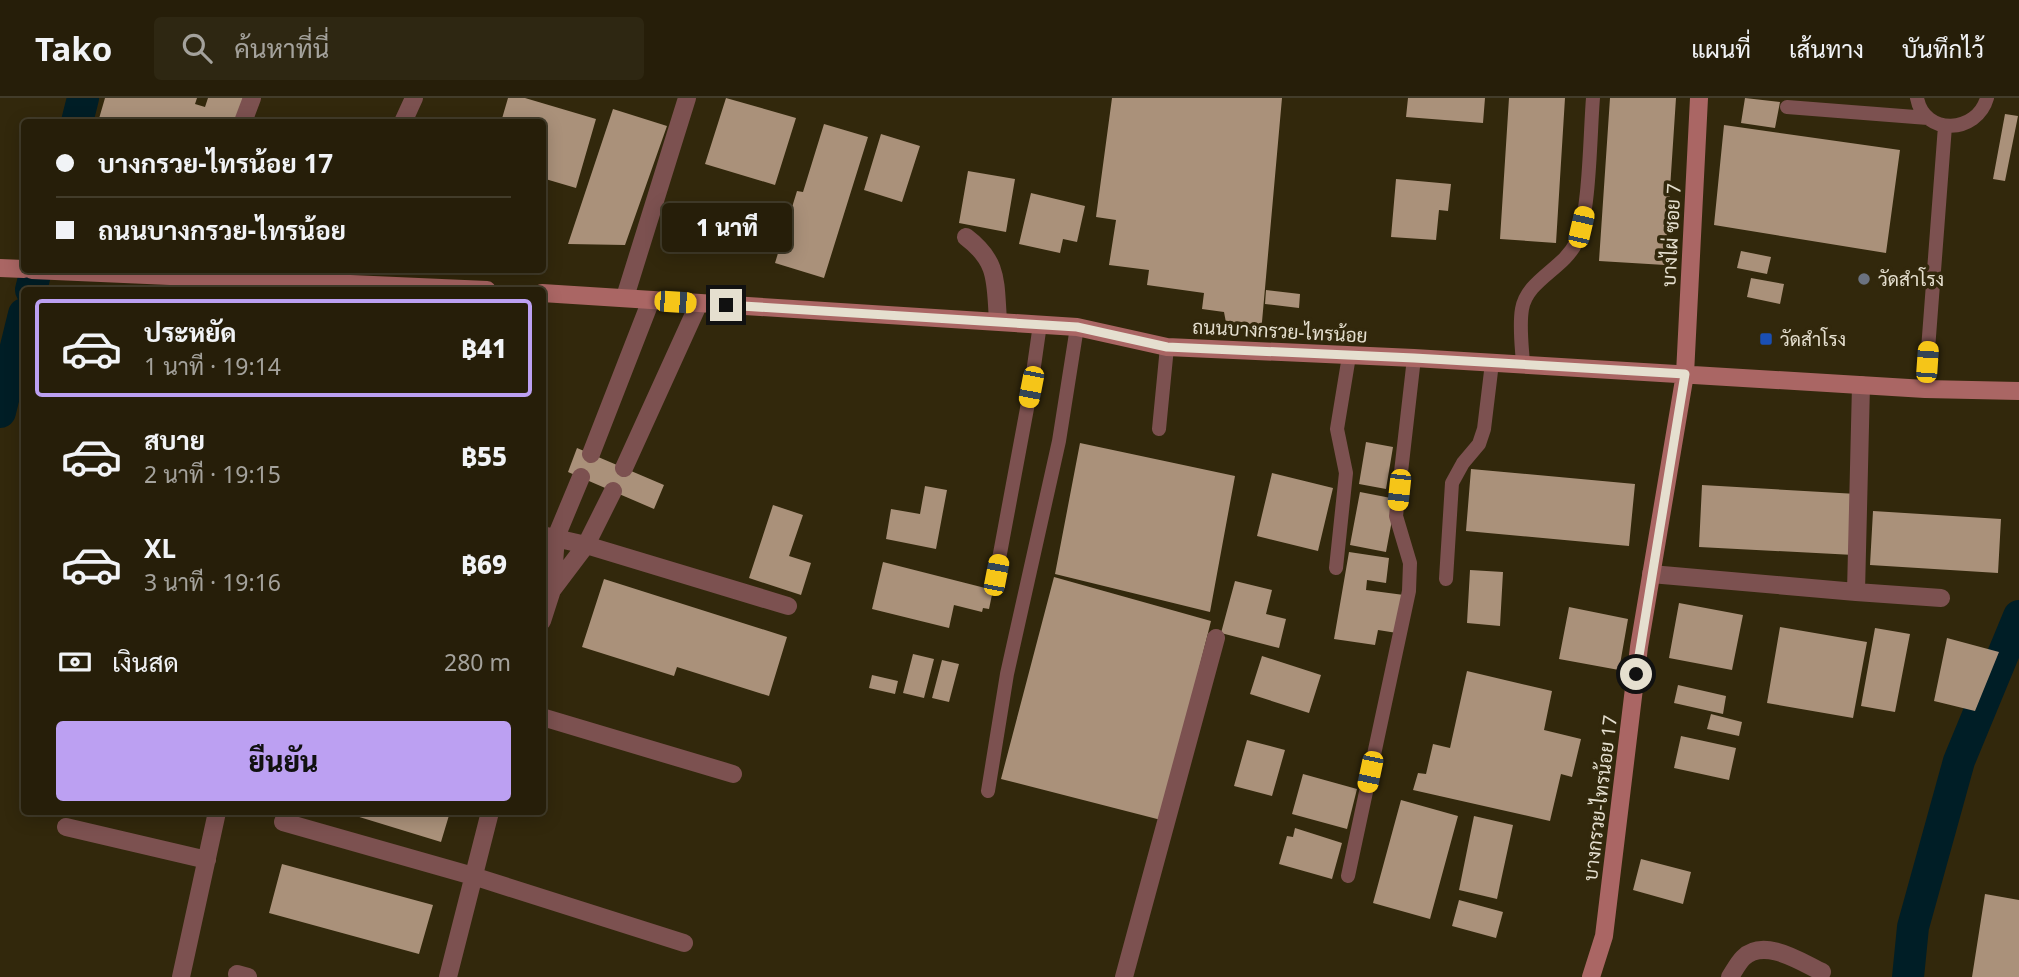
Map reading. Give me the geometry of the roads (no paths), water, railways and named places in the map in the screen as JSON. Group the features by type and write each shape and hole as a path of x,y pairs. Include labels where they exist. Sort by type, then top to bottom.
{"main road":[{"name":"บางไผ่ ซอย 7","path":"1685,374 1699,98"},
{"path":"0,268 21,269"},
{"path":"90,273 185,279 303,276 336,287 372,277 460,287"},
{"name":"ถนนบางกรวย-ไทรน้อย","path":"546,293 998,320 1077,327 1167,347 2016,391"},
{"name":"บางกรวย-ไทรน้อย 17","path":"1591,977 1605,936 1639,648 1685,374"}],"street":[{"path":"244,119 252,98"},
{"path":"404,119 414,98"},
{"path":"625,297 687,98"},
{"path":"966,237 982,250 992,267 998,320"},
{"path":"591,454 651,300"},
{"path":"624,468 699,303"},
{"path":"1856,592 1861,385"},
{"path":"552,590 549,536 581,477"},
{"path":"546,609 552,590 586,545 613,491"},
{"path":"549,536 788,606"},
{"path":"1651,573 1941,598"},
{"path":"1124,977 1216,638"},
{"path":"546,719 733,774"},
{"path":"181,977 217,815"},
{"path":"448,977 488,815"},
{"path":"283,822 473,876 684,943"},
{"path":"65,827 207,860"},
{"path":"1730,977 1744,957 1760,949 1791,956 1822,972"}],"lane":[{"path":"1522,364 1522,309 1530,290 1565,260 1577,242 1584,213 1593,98"},
{"path":"1917,98 1918,105 1928,118"},
{"path":"1787,107 1928,118 1945,126 1960,125 1975,119 1985,106 1987,98"},
{"path":"1925,388 1945,126"},
{"path":"996,575 1040,324"},
{"path":"988,791 1007,674 1059,441 1077,327"},
{"path":"1159,429 1167,347"},
{"path":"1336,568 1346,473 1337,429 1349,356"},
{"path":"1348,876 1409,591 1410,564 1396,516 1414,358"},
{"path":"1446,579 1452,483 1463,463 1479,444 1484,429 1492,363"}],"waterway":[{"path":"78,119 83,98"},
{"path":"32,287 35,273"},
{"path":"0,412 21,326"},
{"path":"1908,977 1913,927 1959,761 2019,616"}],"place":[{"name":"วัดสําโรง","path":"1864,279"},
{"name":"วัดสำโรง","path":"1766,339"}]}
